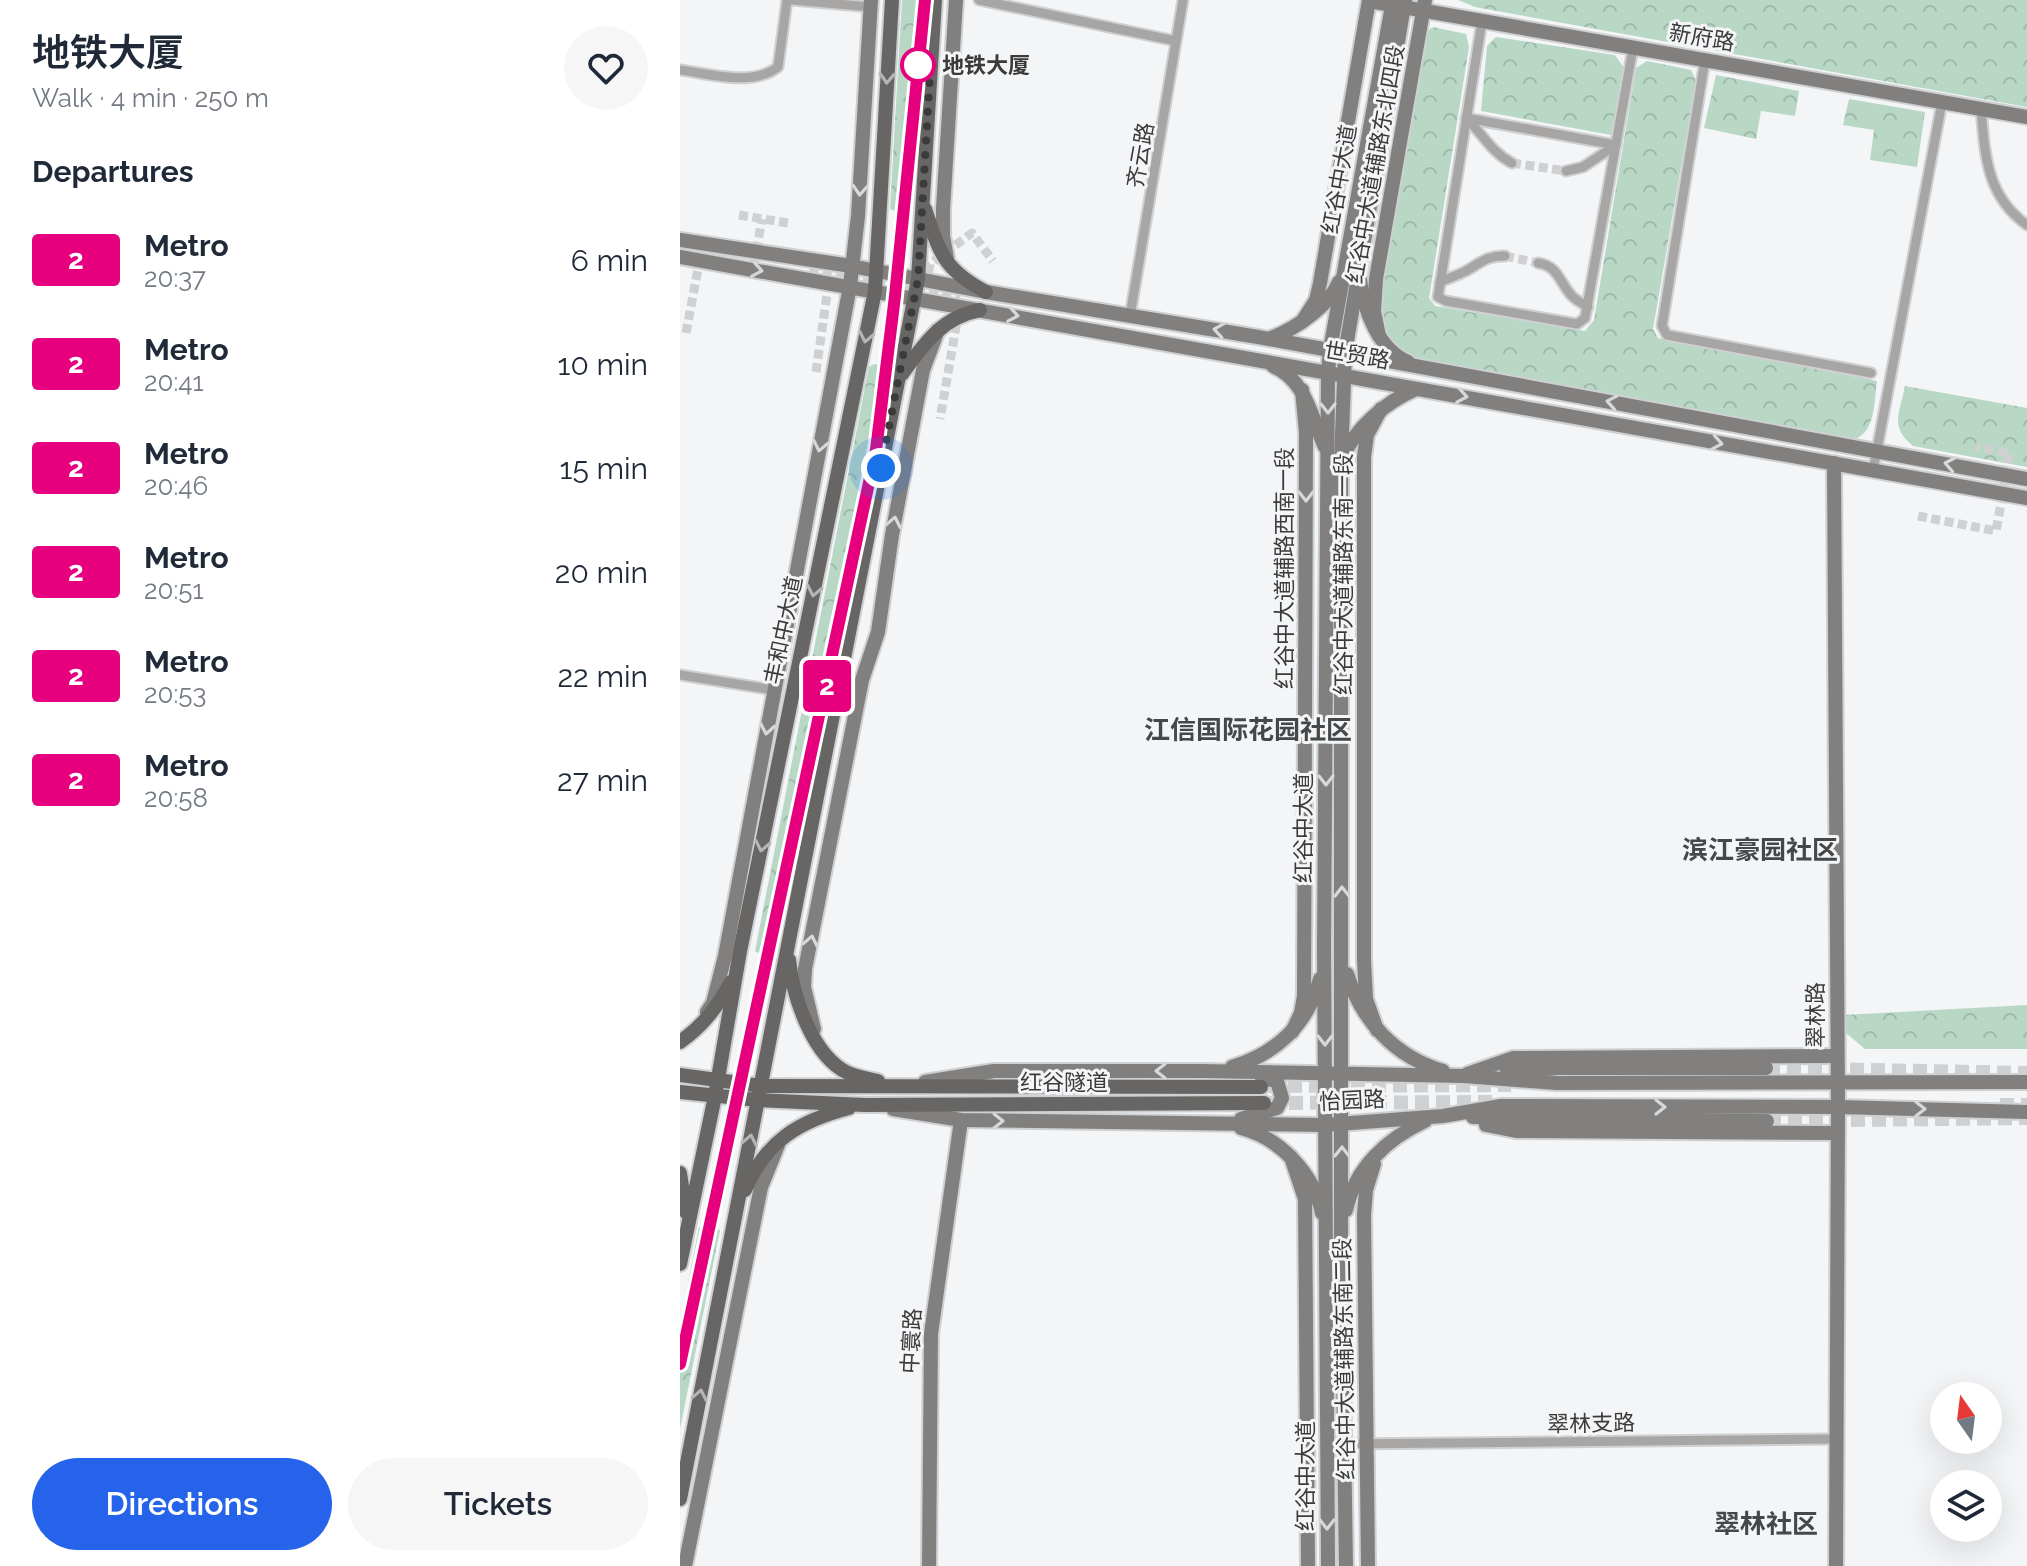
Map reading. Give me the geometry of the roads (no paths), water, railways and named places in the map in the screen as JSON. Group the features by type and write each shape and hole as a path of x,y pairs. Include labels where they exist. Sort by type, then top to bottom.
{"main road":[{"name":"丰和中大道","path":"680,1264 717,1089 740,951 875,291 892,0"},
{"path":"680,1499 915,298 935,0"},
{"path":"947,263 943,209 956,0"},
{"path":"1302,322 1316,300 1320,283 1369,0"},
{"name":"新府路","path":"1369,0 1424,5 1482,21 2027,117"},
{"path":"694,1033 713,1003 725,956 836,368 858,216 871,3"},
{"name":"红谷中大道","path":"1346,1566 1346,1444 1325,1125 1328,372 1337,351 1398,3"},
{"name":"红谷中大道辅路东北四段","path":"1379,336 1374,311 1376,279 1424,5"},
{"path":"922,200 947,263 959,278 986,292"},
{"name":"世贸路","path":"680,240 876,270 986,292 1337,351 2027,479"},
{"name":"世贸路","path":"680,257 2027,498"},
{"path":"1268,339 1302,322 1334,293 1352,266"},
{"path":"1352,266 1379,336 1399,358 1419,367"},
{"path":"899,378 938,330 962,313 980,310"},
{"path":"818,1045 804,987 805,969 862,680 878,632 892,535 923,370 938,330"},
{"name":"红谷中大道","path":"1328,1566 1334,1232 1343,1124 1341,462 1344,375 1337,351"},
{"path":"1258,360 1282,370 1302,390 1328,453"},
{"path":"1341,462 1349,444 1381,409 1418,388"},
{"name":"红谷中大道辅路西南一段","path":"1292,1032 1301,1013 1304,996 1306,432 1302,390"},
{"name":"红谷中大道辅路东南一段","path":"1377,1030 1366,999 1364,960 1364,457 1367,435 1381,409"},
{"name":"翠林路","path":"1834,463 1838,1083 1836,1566"},
{"path":"1201,1071 1251,1061 1273,1049 1292,1032 1317,993 1323,970 1324,947"},
{"path":"788,948 797,999 818,1045 847,1073 898,1087"},
{"path":"680,1042 694,1033 716,1009 732,981 740,951"},
{"path":"1342,958 1362,1009 1377,1030 1400,1051 1426,1066 1463,1076 1557,1068 1766,1068"},
{"path":"1463,1076 1513,1058 1837,1056"},
{"name":"怡园路","path":"759,1093 898,1087 994,1071 1343,1073 1463,1076 1556,1083 2027,1082"},
{"path":"1201,1071 1277,1081 1282,1098 1277,1108 1221,1124"},
{"name":"怡园路","path":"680,1075 717,1089"},
{"name":"红谷隧道","path":"898,1087 1261,1087"},
{"name":"怡园路","path":"680,1092 717,1089 759,1093 961,1120 1221,1124 1343,1124 1443,1116 1501,1106 1838,1107 2027,1112"},
{"name":"红谷隧道","path":"865,1105 1264,1103"},
{"path":"734,1219 746,1186 761,1159 783,1136 820,1116 865,1105"},
{"path":"1443,1116 1516,1131 1838,1133"},
{"path":"1334,1232 1359,1177 1377,1153 1407,1129 1443,1116 1767,1121"},
{"name":"中寰路","path":"929,1566 931,1334 961,1120"},
{"path":"1221,1124 1247,1130 1271,1141 1291,1157 1309,1179 1334,1232"},
{"path":"685,1566 761,1187 770,1160 783,1136"},
{"name":"红谷中大道辅路东南二段","path":"1368,1566 1364,1215 1366,1190 1377,1153"},
{"path":"1291,1157 1305,1199 1308,1566"},
{"path":"680,1173 687,1226"}],"street":[{"path":"680,70 740,78 768,75 778,67 790,0 871,3"},
{"path":"979,0 1176,41"},
{"name":"齐云路","path":"1130,316 1183,0"},
{"path":"1482,21 1438,297 1446,301 1577,324 1585,318 1633,48"},
{"path":"1705,60 1662,326 1667,335 1871,373"},
{"path":"1873,471 1942,102"},
{"path":"1981,109 1985,160 1991,180 2013,213 2027,225"},
{"path":"1466,118 1616,145"},
{"path":"1466,118 1483,134 1494,151 1512,163"},
{"path":"1566,171 1583,167 1616,145"},
{"path":"1440,282 1468,270 1481,260 1495,255 1505,256"},
{"path":"1538,263 1548,265 1560,276 1573,297 1588,307"},
{"path":"680,675 774,690"},
{"name":"翠林支路","path":"1346,1444 1837,1439"}],"tunnel":[{"path":"1512,163 1566,171"},
{"path":"739,215 788,223"},
{"path":"754,264 762,219"},
{"path":"926,286 930,264 972,233 993,261"},
{"path":"1505,256 1538,263"},
{"path":"686,333 700,258"},
{"path":"809,273 956,298 956,327 940,419"},
{"path":"816,372 829,280"},
{"path":"1918,516 1996,531 2010,453 1976,447"},
{"path":"1766,1068 2027,1073"},
{"path":"1267,1086 1511,1085"},
{"path":"1268,1103 1499,1102"},
{"path":"2000,1105 2027,1105"},
{"path":"1767,1121 2027,1118"}],"metro line":[{"name":"2","path":"680,1364 876,450 925,0"}],"place":[{"name":"地铁大厦","path":"918,65"}],"district":[{"name":"江信国际花园社区","path":"1248,730"},
{"name":"滨江豪园社区","path":"1760,850"},
{"name":"翠林社区","path":"1766,1524"}]}
